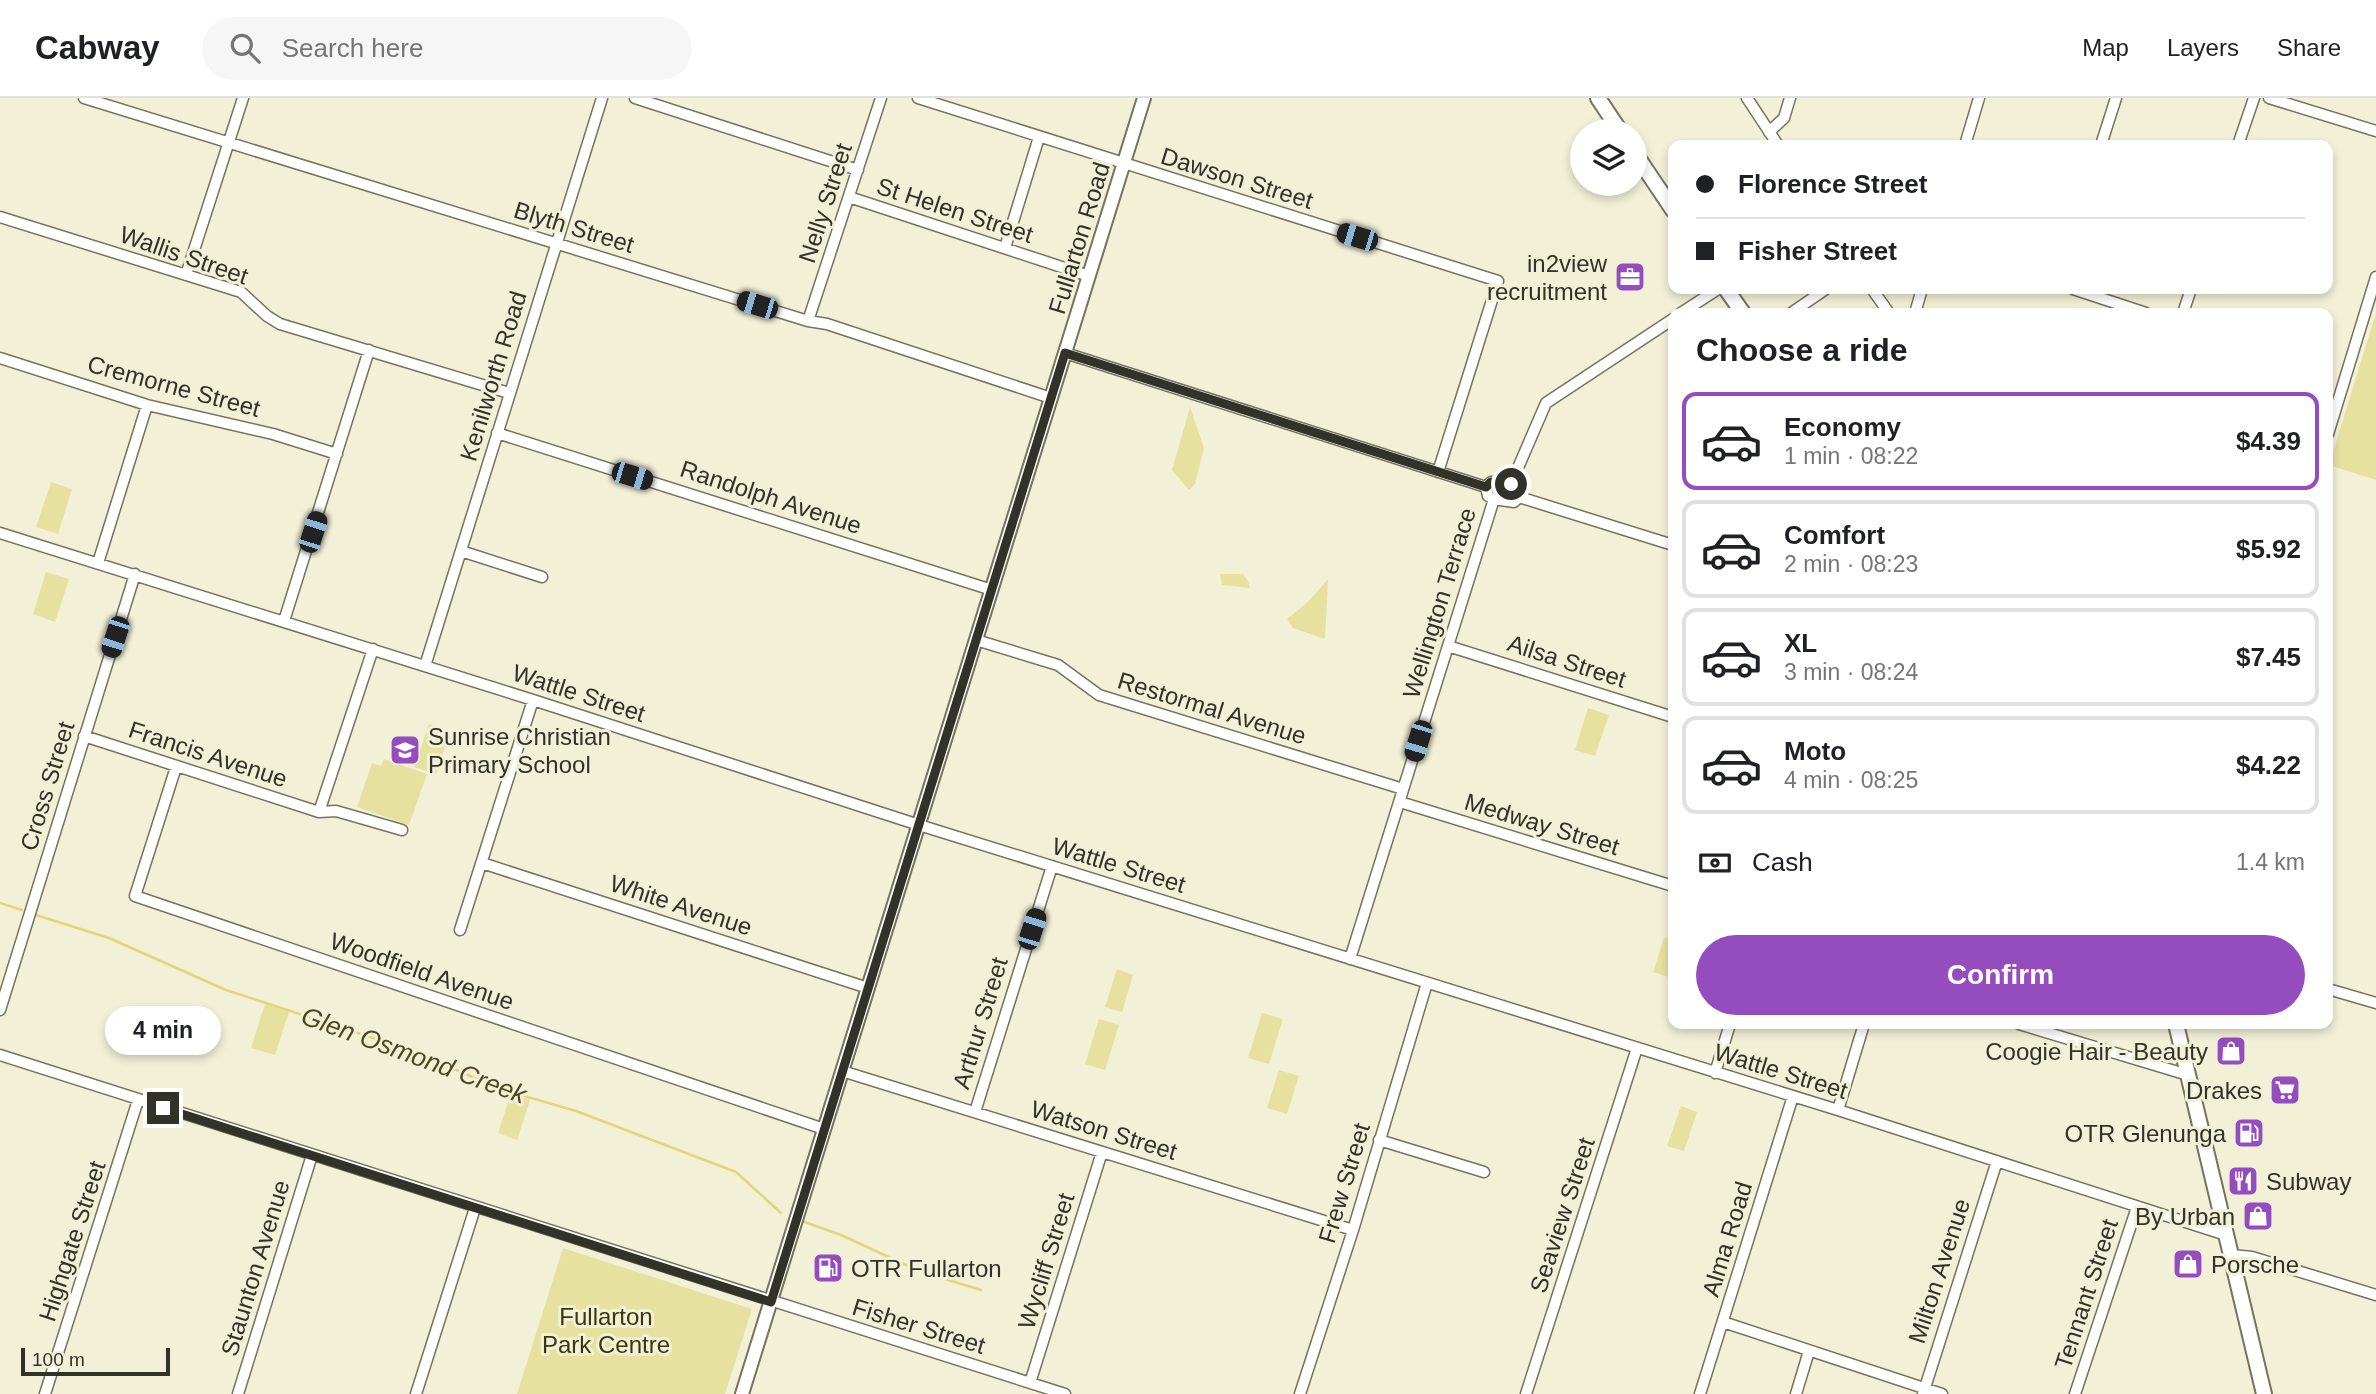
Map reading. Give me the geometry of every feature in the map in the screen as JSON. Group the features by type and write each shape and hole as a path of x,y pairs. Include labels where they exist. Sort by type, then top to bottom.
{"highway":[{"path":"1598,98 1612,119"},
{"path":"1647,171 1668,203"},
{"path":"2177,1029 2264,1394"}],"main road":[{"name":"Fullarton Road","path":"742,1394 1144,98"}],"street":[{"name":"Blyth Street","path":"84,98 808,321 827,324 1051,398"},
{"path":"186,275 243,98"},
{"name":"Kenilworth Road","path":"425,666 602,98"},
{"path":"635,98 858,170"},
{"name":"Nelly Street","path":"808,321 881,98"},
{"name":"Dawson Street","path":"918,98 1498,281 1438,472"},
{"path":"1746,98 1775,140"},
{"path":"1769,132 1784,118 1790,98"},
{"path":"1966,140 1979,98"},
{"path":"2103,140 2116,98"},
{"path":"2240,140 2254,98"},
{"path":"2269,98 2376,131"},
{"path":"1005,248 1039,137"},
{"name":"St Helen Street","path":"849,197 1089,276"},
{"name":"Wallis Street","path":"0,217 242,292 267,316 280,324 509,393"},
{"path":"2333,419 2376,277"},
{"path":"1689,308 1710,294"},
{"path":"1798,308 1819,294"},
{"path":"2088,294 2131,308"},
{"path":"1511,484 1546,403 1668,321"},
{"path":"284,621 369,350"},
{"path":"1065,353 1486,487"},
{"name":"Cremorne Street","path":"0,358 147,405 273,434 337,454"},
{"path":"97,563 147,405"},
{"name":"Randolph Avenue","path":"497,433 992,590"},
{"path":"1486,487 1491,482 1511,484 1518,488 1519,497"},
{"path":"1486,487 1488,496 1494,499 1514,502 1519,497"},
{"path":"1519,497 1668,543"},
{"name":"Wellington Terrace","path":"1350,959 1494,499"},
{"name":"Wattle Street","path":"0,533 373,649 919,825 1838,1110 2226,1235"},
{"path":"461,551 542,577"},
{"name":"Cross Street","path":"0,1010 135,575"},
{"name":"Restormal Avenue","path":"976,640 1058,665 1099,695 1403,789"},
{"name":"Ailsa Street","path":"1448,646 1668,715"},
{"path":"319,812 373,649"},
{"path":"460,930 533,700"},
{"name":"Francis Avenue","path":"84,736 319,812 336,811 402,830"},
{"name":"Woodfield Avenue","path":"176,767 135,896 824,1129"},
{"name":"Medway Street","path":"1399,802 1668,884"},
{"name":"White Avenue","path":"482,863 868,988"},
{"name":"Arthur Street","path":"975,1112 1052,866"},
{"name":"Frew Street","path":"1300,1394 1353,1230 1427,983"},
{"path":"2333,990 2376,1003"},
{"path":"1715,1073 1728,1029"},
{"path":"1838,1110 1862,1029"},
{"path":"2036,1029 2188,1075"},
{"name":"Seaview Street","path":"1526,1394 1637,1048"},
{"name":"Fisher Street","path":"0,1055 1065,1394"},
{"name":"Watson Street","path":"842,1071 1353,1230"},
{"name":"Alma Road","path":"1700,1394 1793,1096"},
{"name":"Highgate Street","path":"46,1394 138,1100"},
{"path":"1379,1140 1484,1172"},
{"name":"Wycliff Street","path":"1030,1383 1102,1152"},
{"name":"Staunton Avenue","path":"238,1394 312,1155"},
{"name":"Milton Avenue","path":"1923,1391 1997,1161"},
{"name":"Tennant Street","path":"2075,1394 2137,1207"},
{"path":"416,1394 475,1208"},
{"path":"2231,1255 2252,1257 2376,1295"},
{"path":"1723,1322 1923,1391 1942,1394"},
{"path":"1796,1394 1809,1351"}],"green space":[{"path":"2376,313 2376,480 2333,466 2333,452"},
{"path":"1190,407 1204,448 1195,484 1189,490 1172,470"},
{"path":"51,482 72,489 58,534 36,527"},
{"path":"46,572 69,579 55,622 33,614"},
{"path":"1220,574 1243,574 1250,588 1222,585"},
{"path":"1328,579 1325,639 1293,628 1287,619 1308,602"},
{"path":"1588,708 1609,715 1595,756 1575,750"},
{"path":"429,724 450,731 436,774 414,767"},
{"path":"384,759 427,774 409,825 357,807 372,763 381,766"},
{"path":"1664,938 1668,939 1668,977 1653,972"},
{"path":"1117,969 1133,975 1122,1012 1105,1007"},
{"path":"265,1004 289,1012 275,1055 251,1048"},
{"path":"1262,1013 1283,1019 1269,1064 1248,1058"},
{"path":"1099,1019 1119,1025 1105,1070 1085,1064"},
{"path":"1279,1070 1299,1076 1287,1114 1267,1108"},
{"path":"511,1093 530,1100 517,1140 498,1133"},
{"path":"1681,1106 1697,1112 1684,1151 1667,1146"},
{"name":"Fullarton Park Centre","path":"563,1248 752,1309 725,1394 517,1394"}],"waterway":[{"name":"Glen Osmond Creek","path":"0,903 22,910"},
{"name":"Glen Osmond Creek","path":"36,915 109,938 226,990 413,1051 500,1089 576,1111 736,1172 781,1213"},
{"name":"Glen Osmond Creek","path":"802,1221 841,1235 919,1271 981,1290"}],"place":[{"name":"in2view recruitment","path":"1630,277"},
{"name":"Sunrise Christian Primary School","path":"405,750"},
{"name":"Coogie Hair - Beauty","path":"2231,1051"},
{"name":"Drakes","path":"2285,1090"},
{"name":"OTR Glenunga","path":"2249,1133"},
{"name":"Subway","path":"2243,1181"},
{"name":"By Urban","path":"2258,1216"},
{"name":"Porsche","path":"2188,1264"},
{"name":"OTR Fullarton","path":"828,1268"}],"route":[{"path":"163,1108 771,1302 1065,353 1486,487 1491,482 1511,484"}]}
